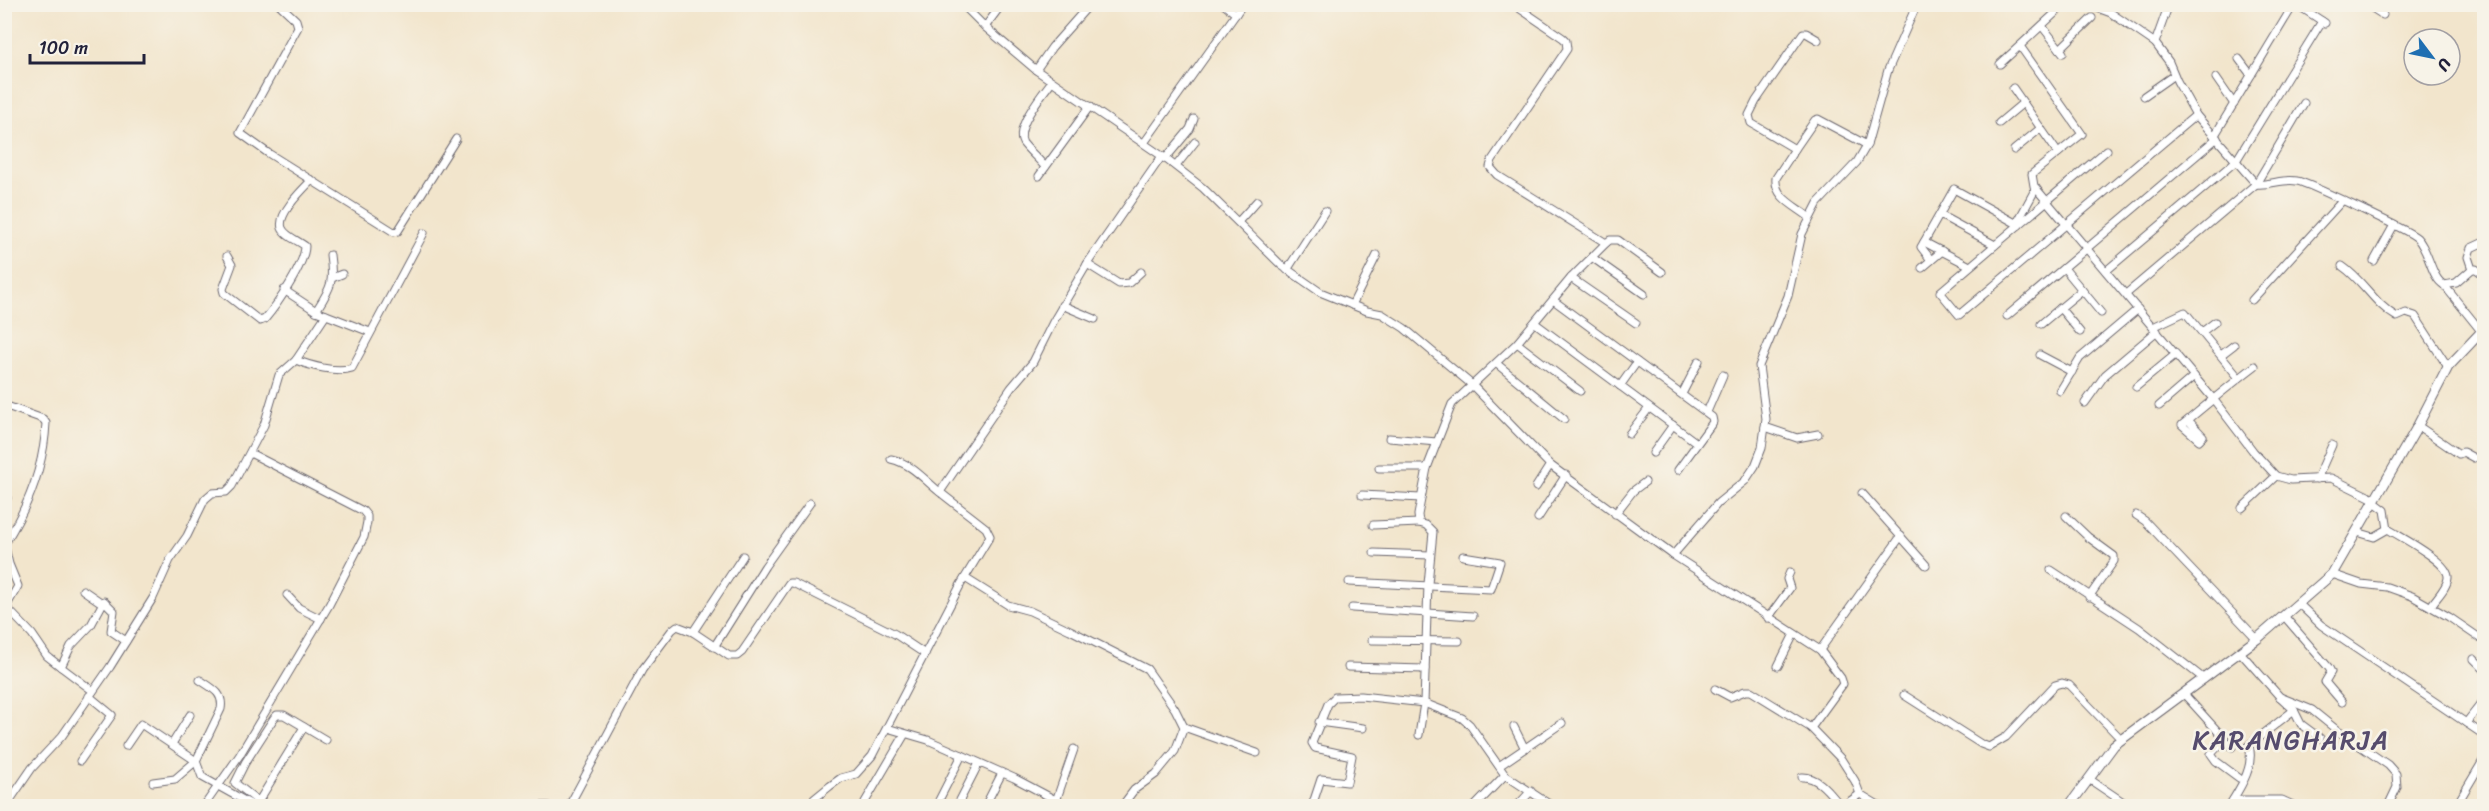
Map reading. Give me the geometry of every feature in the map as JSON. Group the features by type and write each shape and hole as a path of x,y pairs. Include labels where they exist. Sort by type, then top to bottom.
{"street":[{"path":"46,4 59,4"},
{"path":"279,4 296,20 298,27 240,133 391,231 398,231 456,140"},
{"path":"962,4 985,27 1036,70 1164,157 1203,188 1287,270 1320,292 1393,319 1471,384 1550,465 1673,555 1820,650 1843,684 1811,728"},
{"path":"985,27 1002,4"},
{"path":"1036,70 1052,47 1090,4"},
{"path":"1223,4 1236,14"},
{"path":"1144,143 1243,4"},
{"path":"1513,4 1563,38 1567,49 1490,167 1497,176 1606,243"},
{"path":"1673,555 1718,503 1751,474 1766,427 1759,366 1788,296 1802,234 1818,203 1857,162 1867,145 1887,70 1917,4"},
{"path":"2000,64 2065,4"},
{"path":"2069,807 2109,751 2121,739 2257,639 2332,574 2416,429 2448,367 2483,330 2444,285 2436,279 2428,255 2417,237 2298,181 2256,184 2196,115 2169,62 2155,43 2111,13 2087,4"},
{"path":"2155,43 2169,4"},
{"path":"2007,316 2216,136 2295,4 2323,22 2236,161 2106,271"},
{"path":"2366,4 2383,15"},
{"path":"2042,26 2061,51 2092,18"},
{"path":"1795,148 1751,123 1749,115 1756,101 1803,33 1818,40"},
{"path":"2020,46 2082,134 2032,174 2036,188 2276,476 2291,480 2331,478 2374,500 2385,510 2388,529 2440,562 2448,573 2448,580 2431,606"},
{"path":"2239,59 2251,75"},
{"path":"2144,96 2174,75"},
{"path":"2216,78 2234,104"},
{"path":"1045,167 1023,142 1021,132 1052,81"},
{"path":"2013,88 2058,153"},
{"path":"1999,123 2023,103"},
{"path":"2126,294 2256,184 2304,103"},
{"path":"1039,176 1090,106"},
{"path":"2107,150 1940,292 1959,315 2196,115"},
{"path":"940,492 1011,387 1033,363 1062,305 1087,264 1164,157 1190,129 1194,119"},
{"path":"1809,217 1782,198 1776,178 1795,148 1818,119 1867,145"},
{"path":"2014,150 2041,128"},
{"path":"1176,166 1195,142"},
{"path":"227,256 232,265 224,293 260,321 268,316 299,265 305,246 283,231 282,220 287,208 312,180"},
{"path":"2018,224 2036,188"},
{"path":"1931,260 1921,247 1954,189 2018,224"},
{"path":"1238,222 1257,201"},
{"path":"2252,300 2342,201"},
{"path":"1287,270 1325,211"},
{"path":"1940,215 1995,245"},
{"path":"2374,261 2394,225"},
{"path":"296,360 327,368 350,369 424,233"},
{"path":"1419,523 1427,468 1452,404 1517,343 1571,278 1610,240 1618,240 1662,272"},
{"path":"1924,242 1970,266"},
{"path":"2472,269 2468,257 2469,251 2473,246 2484,242"},
{"path":"1922,268 1942,251"},
{"path":"316,311 330,290 332,278 330,255"},
{"path":"1353,306 1377,255"},
{"path":"1593,258 1644,294"},
{"path":"1087,264 1119,284 1129,283 1141,272"},
{"path":"2342,266 2373,294 2390,314 2397,317 2406,313 2415,316 2448,367"},
{"path":"2064,268 2101,313"},
{"path":"2444,285 2456,283 2472,269"},
{"path":"2472,269 2484,275"},
{"path":"332,278 342,274"},
{"path":"1571,278 1636,324"},
{"path":"284,290 316,311 370,332"},
{"path":"2041,324 2082,290"},
{"path":"1553,300 1712,417 1713,422 1678,470"},
{"path":"1062,305 1095,319"},
{"path":"2061,308 2080,332"},
{"path":"2060,391 2080,358 2138,309"},
{"path":"2085,403 2105,375 2155,329 2186,312 2239,378"},
{"path":"6,807 32,768 62,736 126,641 153,598 170,560 187,536 205,499 212,493 226,492 229,489 250,453 268,414 279,375 296,360 326,315"},
{"path":"2202,332 2215,322"},
{"path":"1535,323 1697,443"},
{"path":"1517,343 1580,392"},
{"path":"2221,355 2234,345"},
{"path":"2136,387 2176,354"},
{"path":"2040,355 2072,372"},
{"path":"1682,394 1699,361"},
{"path":"1620,386 1637,362"},
{"path":"1497,364 1564,419"},
{"path":"2188,420 2254,366"},
{"path":"1707,412 1724,375"},
{"path":"2159,406 2194,376"},
{"path":"4,405 43,419 46,423 32,495 24,513 5,543 9,564 18,586 7,607 32,634 47,656 112,715 81,761"},
{"path":"1629,434 1649,408"},
{"path":"1653,453 1673,425"},
{"path":"1766,427 1797,438 1818,434"},
{"path":"2416,429 2421,428 2459,454 2463,452 2474,458"},
{"path":"1389,438 1437,442"},
{"path":"2317,479 2332,445"},
{"path":"204,807 239,756 321,619 364,537 367,516 340,498 250,453"},
{"path":"812,807 814,799 841,778 862,769 872,756 990,534 986,528 904,462 891,459"},
{"path":"1536,487 1550,465"},
{"path":"1379,468 1427,468"},
{"path":"1538,518 1566,475"},
{"path":"2242,508 2276,476"},
{"path":"1615,514 1633,491 1646,482"},
{"path":"4,492 7,498 4,509"},
{"path":"1862,493 1926,565"},
{"path":"1362,495 1421,498"},
{"path":"714,647 765,566 810,503"},
{"path":"2136,515 2145,521 2257,639"},
{"path":"2066,516 2088,537 2114,556 2114,561 2089,597"},
{"path":"1373,525 1419,523 1426,525 1432,532 1424,703 1419,735"},
{"path":"2357,532 2374,537 2388,529"},
{"path":"1820,650 1901,536"},
{"path":"1374,554 1430,555"},
{"path":"693,632 743,556"},
{"path":"1349,582 1428,584 1491,589 1500,562 1463,556"},
{"path":"2051,570 2139,628 2204,679"},
{"path":"1768,618 1790,588 1787,579 1790,572"},
{"path":"2332,574 2361,584 2392,589 2431,606 2484,641"},
{"path":"965,578 1008,605 1030,611 1147,669 1175,709 1184,727 1257,753"},
{"path":"569,807 642,670 677,626 693,632 729,656 736,656 742,652 789,583 793,583 895,634 925,654"},
{"path":"83,590 102,603 106,601 114,611 111,631 126,641"},
{"path":"287,595 299,608 321,619"},
{"path":"61,667 71,646 91,625 102,603"},
{"path":"2298,604 2321,625 2484,735"},
{"path":"1352,608 1473,616"},
{"path":"2284,616 2329,668 2331,672 2325,681 2342,702"},
{"path":"1778,666 1794,634"},
{"path":"1372,640 1459,641"},
{"path":"2240,652 2294,710 2301,724 2320,738"},
{"path":"2474,659 2484,669"},
{"path":"1348,668 1425,669"},
{"path":"153,782 175,779 196,761 222,704 218,692 200,680"},
{"path":"1904,695 1989,747 2006,737 2055,685 2062,683 2069,685 2121,739"},
{"path":"1715,689 1730,698 1741,692 1751,691 1811,728 1841,759 1855,780 1860,794 1880,807"},
{"path":"2184,694 2232,747"},
{"path":"1312,807 1321,779 1347,782 1352,758 1350,755 1313,746 1312,742 1319,722 1328,704 1335,697 1361,696 1424,703 1462,718 1470,725 1505,775 1552,807"},
{"path":"2280,697 2312,710 2388,765 2396,774 2397,787 2388,807"},
{"path":"2466,723 2484,700"},
{"path":"2231,803 2252,758 2249,745 2294,710"},
{"path":"172,744 190,715"},
{"path":"256,805 236,785 245,763 277,715 284,715 326,740"},
{"path":"1319,722 1364,728"},
{"path":"1499,766 1562,723"},
{"path":"126,746 141,724 196,761 202,777 256,805"},
{"path":"256,805 304,727"},
{"path":"1122,807 1134,790 1156,774 1168,759 1184,727"},
{"path":"1514,727 1524,747"},
{"path":"887,728 928,740 1002,773 1067,807"},
{"path":"865,802 905,734"},
{"path":"2225,739 2211,754 2216,761 2239,778"},
{"path":"1056,801 1074,749"},
{"path":"936,807 962,755"},
{"path":"2456,807 2484,759"},
{"path":"957,807 979,763"},
{"path":"985,807 1002,773"},
{"path":"1476,807 1505,775"},
{"path":"1802,777 1810,777 1822,785 1842,807 1860,794"},
{"path":"2089,779 2129,807"},
{"path":"1517,807 1531,791"},
{"path":"2231,803 2282,800 2295,807"},
{"path":"541,807 548,807"}],"district":[{"name":"KARANGHARJA","path":"2291,740"}]}
